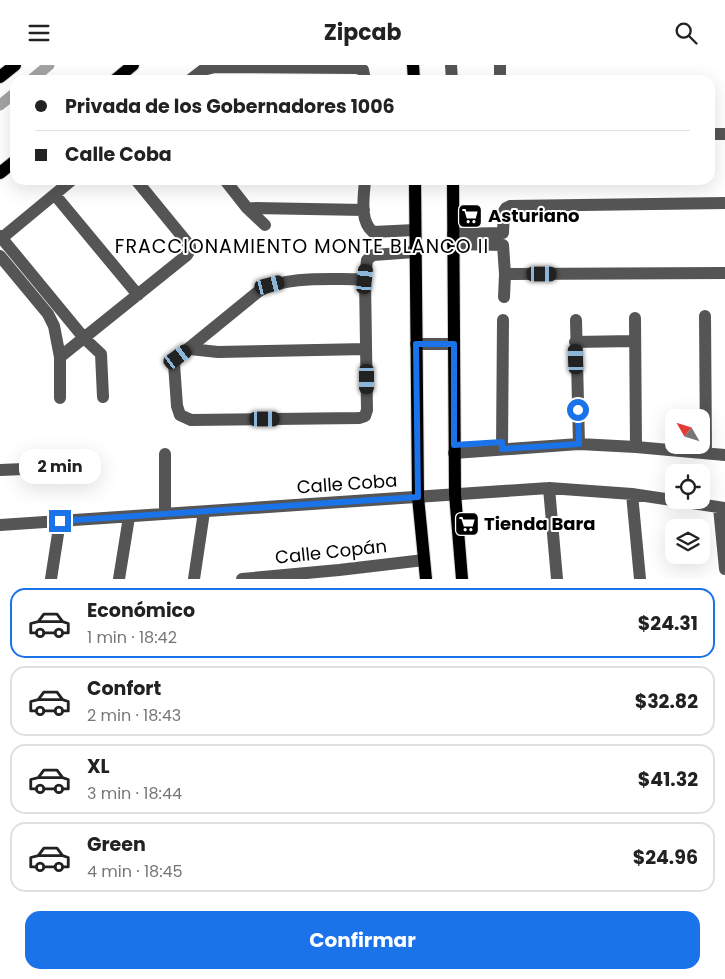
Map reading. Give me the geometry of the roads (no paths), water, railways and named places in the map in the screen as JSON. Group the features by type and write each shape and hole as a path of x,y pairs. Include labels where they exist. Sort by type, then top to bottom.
{"main road":[{"path":"0,77 15,65"},
{"path":"0,173 10,165"},
{"path":"415,185 418,497 426,579"},
{"path":"453,185 455,494 462,579"}],"street":[{"path":"196,75 203,70 215,67 357,68 363,69 364,75"},
{"path":"60,398 60,357 54,325 6,263 1,237 67,185"},
{"path":"60,357 187,255 190,250 190,245 140,185"},
{"path":"229,185 247,208 265,225"},
{"path":"365,185 364,210 367,227 373,232 415,230"},
{"path":"56,195 138,295"},
{"path":"504,297 504,211 510,206 725,203"},
{"path":"247,208 364,210"},
{"path":"453,239 503,239"},
{"path":"365,279 284,281 259,291 178,357 174,363 178,411 180,415 191,419 358,418 365,416 367,410 365,279 367,260 373,255 415,252"},
{"path":"6,263 101,354 103,397"},
{"path":"505,274 725,273"},
{"path":"705,316 706,409"},
{"path":"635,318 636,447"},
{"path":"502,446 503,320"},
{"path":"576,320 579,444"},
{"path":"576,342 634,341"},
{"path":"416,344 454,344"},
{"path":"190,349 218,352 366,349"},
{"path":"454,449 579,444 665,449"},
{"path":"710,453 725,455"},
{"path":"165,454 165,514"},
{"path":"0,470 48,468 54,466"},
{"path":"549,487 557,579"},
{"name":"Calle Coba","path":"0,525 549,487 632,494 722,508"},
{"path":"632,494 640,579"},
{"path":"722,508 725,569"},
{"path":"194,579 204,512"},
{"path":"119,579 129,517"},
{"path":"52,579 60,521"},
{"name":"Calle Copán","path":"242,579 339,576 424,560"}],"waterway":[{"path":"37,75 49,65"},
{"path":"0,105 10,97"}],"place":[{"name":"Asturiano","path":"470,216"},
{"name":"Tienda Bara","path":"467,524"}],"district":[{"name":"FRACCIONAMIENTO MONTE BLANCO II","path":"302,246"}]}
